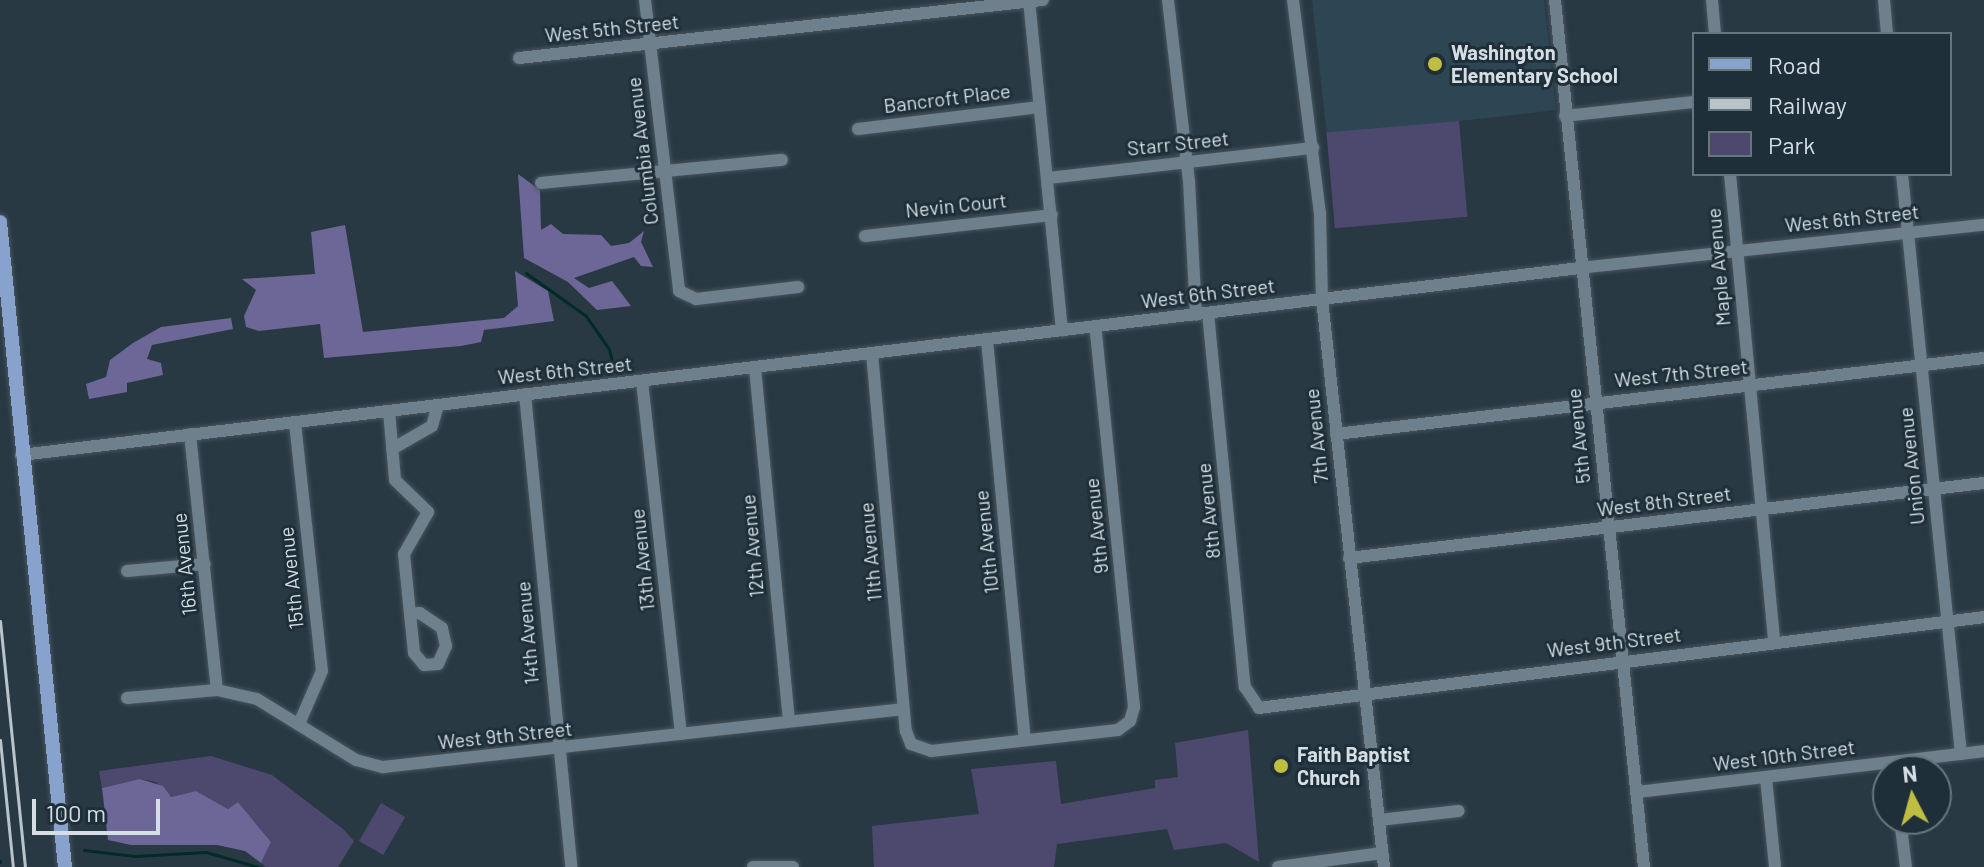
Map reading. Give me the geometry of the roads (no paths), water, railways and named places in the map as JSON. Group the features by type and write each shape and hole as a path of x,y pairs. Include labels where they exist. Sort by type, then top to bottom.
{"main road":[{"path":"0,222 21,455 65,867"}],"street":[{"name":"Columbia Avenue","path":"645,0 678,288 684,295 696,299 798,287"},
{"path":"902,0 904,15"},
{"name":"West 5th Street","path":"519,58 1043,0"},
{"name":"8th Avenue","path":"1168,0 1245,687 1252,703"},
{"name":"7th Avenue","path":"1293,0 1313,148 1322,299 1384,867"},
{"name":"5th Avenue","path":"1555,0 1579,268 1644,867"},
{"path":"1712,0 1715,32"},
{"path":"1884,0 1887,32"},
{"path":"1029,1 1062,330"},
{"path":"1565,116 1692,102"},
{"name":"Bancroft Place","path":"858,129 1040,107"},
{"name":"Starr Street","path":"1048,178 1313,148"},
{"path":"541,183 782,160"},
{"name":"Maple Avenue","path":"1730,176 1774,642"},
{"name":"Union Avenue","path":"1902,176 1961,754"},
{"name":"Nevin Court","path":"865,236 1052,215"},
{"name":"West 6th Street","path":"21,455 1579,268 1984,225"},
{"name":"9th Avenue","path":"1025,740 1118,730 1130,721 1134,707 1095,326"},
{"name":"10th Avenue","path":"987,340 1025,740"},
{"name":"11th Avenue","path":"872,353 904,709 913,746 931,751 1025,740"},
{"name":"West 7th Street","path":"1336,434 1984,358"},
{"name":"12th Avenue","path":"755,368 789,721"},
{"name":"13th Avenue","path":"642,381 681,734"},
{"name":"14th Avenue","path":"525,394 571,867"},
{"path":"392,449 432,426 438,405"},
{"path":"389,411 395,480 428,512 404,554 410,614"},
{"name":"15th Avenue","path":"295,423 322,671 299,724"},
{"name":"16th Avenue","path":"190,434 217,690"},
{"name":"West 8th Street","path":"1349,558 1984,483"},
{"path":"127,571 205,564"},
{"name":"West 9th Street","path":"1252,703 1276,708 1621,660 1984,617"},
{"name":"West 9th Street","path":"127,698 217,690 257,699 356,760 383,767 558,750 904,709"},
{"name":"West 10th Street","path":"1952,756 1984,751"},
{"name":"West 10th Street","path":"1637,792 1872,768"},
{"path":"1766,778 1775,867"},
{"path":"1379,820 1458,811"},
{"path":"1902,835 1906,867"},
{"path":"1278,867 1382,853"},
{"path":"753,867 793,867"}],"waterway":[{"path":"526,273 586,316 609,349 614,370"},
{"path":"84,850 135,856 206,852 258,867"}],"railway":[{"path":"0,621 25,867"},
{"path":"0,740 13,867"}],"place":[{"name":"Washington Elementary School","path":"1435,64"},
{"name":"Faith Baptist Church","path":"1281,766"}]}
